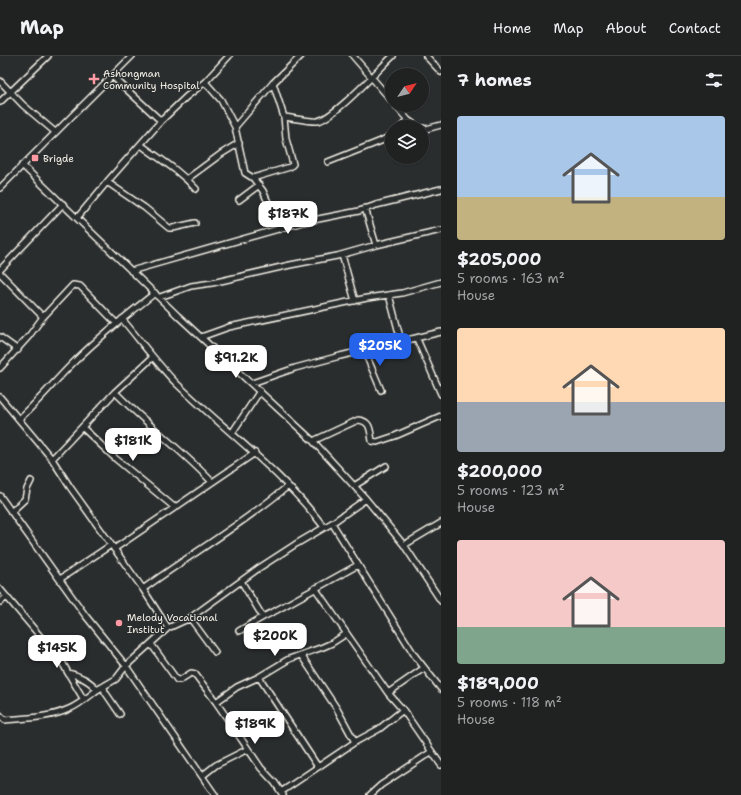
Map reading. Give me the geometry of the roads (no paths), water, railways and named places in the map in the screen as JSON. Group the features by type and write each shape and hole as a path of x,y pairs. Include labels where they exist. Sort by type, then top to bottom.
{"street":[{"path":"0,102 48,56"},
{"path":"0,188 132,56"},
{"path":"77,218 161,121 186,97 205,82 229,56"},
{"path":"235,127 273,83 302,56"},
{"path":"353,56 385,93"},
{"path":"284,117 312,121 324,118 356,92 393,56"},
{"path":"426,56 441,72"},
{"path":"112,76 161,121"},
{"path":"0,81 23,105 55,132"},
{"path":"205,82 221,100 235,127 244,170 259,185 280,229"},
{"path":"253,178 293,165 293,160 286,140 284,117 273,83"},
{"path":"401,112 408,120"},
{"path":"429,128 441,125"},
{"path":"328,162 385,139"},
{"path":"187,179 239,142"},
{"path":"141,145 187,179 196,189"},
{"path":"22,165 131,271 313,441 366,499 404,545 441,602"},
{"path":"107,182 145,208 169,228 195,223"},
{"path":"239,200 259,185"},
{"path":"131,271 280,229 441,189"},
{"path":"43,317 0,272 63,204"},
{"path":"365,208 376,245"},
{"path":"160,298 191,286 212,283 342,254 441,230"},
{"path":"342,254 355,301"},
{"path":"201,337 229,327 376,296 402,293 441,282"},
{"path":"0,368 18,350 43,317 73,285 77,285 83,289 116,323"},
{"path":"19,419 42,397 72,364 116,323 155,293"},
{"path":"389,295 401,341"},
{"path":"122,319 176,383 255,453 288,486 324,528"},
{"path":"252,383 295,368 441,332"},
{"path":"0,337 18,350"},
{"path":"417,339 441,394"},
{"path":"364,350 381,390"},
{"path":"52,460 115,392 153,357"},
{"path":"232,433 260,390"},
{"path":"115,392 137,414 185,455 212,482"},
{"path":"0,397 52,460 143,589 168,628"},
{"path":"313,441 358,420 365,421 369,424 372,441 377,442 395,436 441,416"},
{"path":"83,428 116,459 174,507"},
{"path":"60,579 174,507 255,453"},
{"path":"354,486 386,466"},
{"path":"11,512 25,499 31,481"},
{"path":"143,589 250,516 288,486"},
{"path":"0,496 85,615 126,666 215,795"},
{"path":"0,715 5,720 56,714 70,709 116,679 126,666 168,628 190,618 241,581 296,544 332,523 366,499"},
{"path":"332,523 400,633 424,668 441,689"},
{"path":"404,545 441,523"},
{"path":"239,631 358,565"},
{"path":"241,581 263,617"},
{"path":"315,588 346,634 388,693 419,732 441,765"},
{"path":"0,589 62,662 84,700"},
{"path":"0,602 6,597"},
{"path":"190,618 215,652"},
{"path":"216,702 237,688 289,659 327,646 346,634"},
{"path":"151,644 176,680 180,680 191,673 195,674 261,768 282,793 355,742 379,729 403,710"},
{"path":"301,655 337,709 355,742"},
{"path":"388,693 424,668"},
{"path":"68,673 75,674 82,678 97,690"},
{"path":"259,677 318,767"},
{"path":"104,687 105,692 120,714"},
{"path":"202,776 216,765 248,749"},
{"path":"370,795 381,785 431,752"}],"place":[{"name":"Ashongman Community Hospital","path":"94,79"},
{"name":"Brigde","path":"35,158"},
{"name":"Melody Vocational Institut","path":"119,623"}]}
